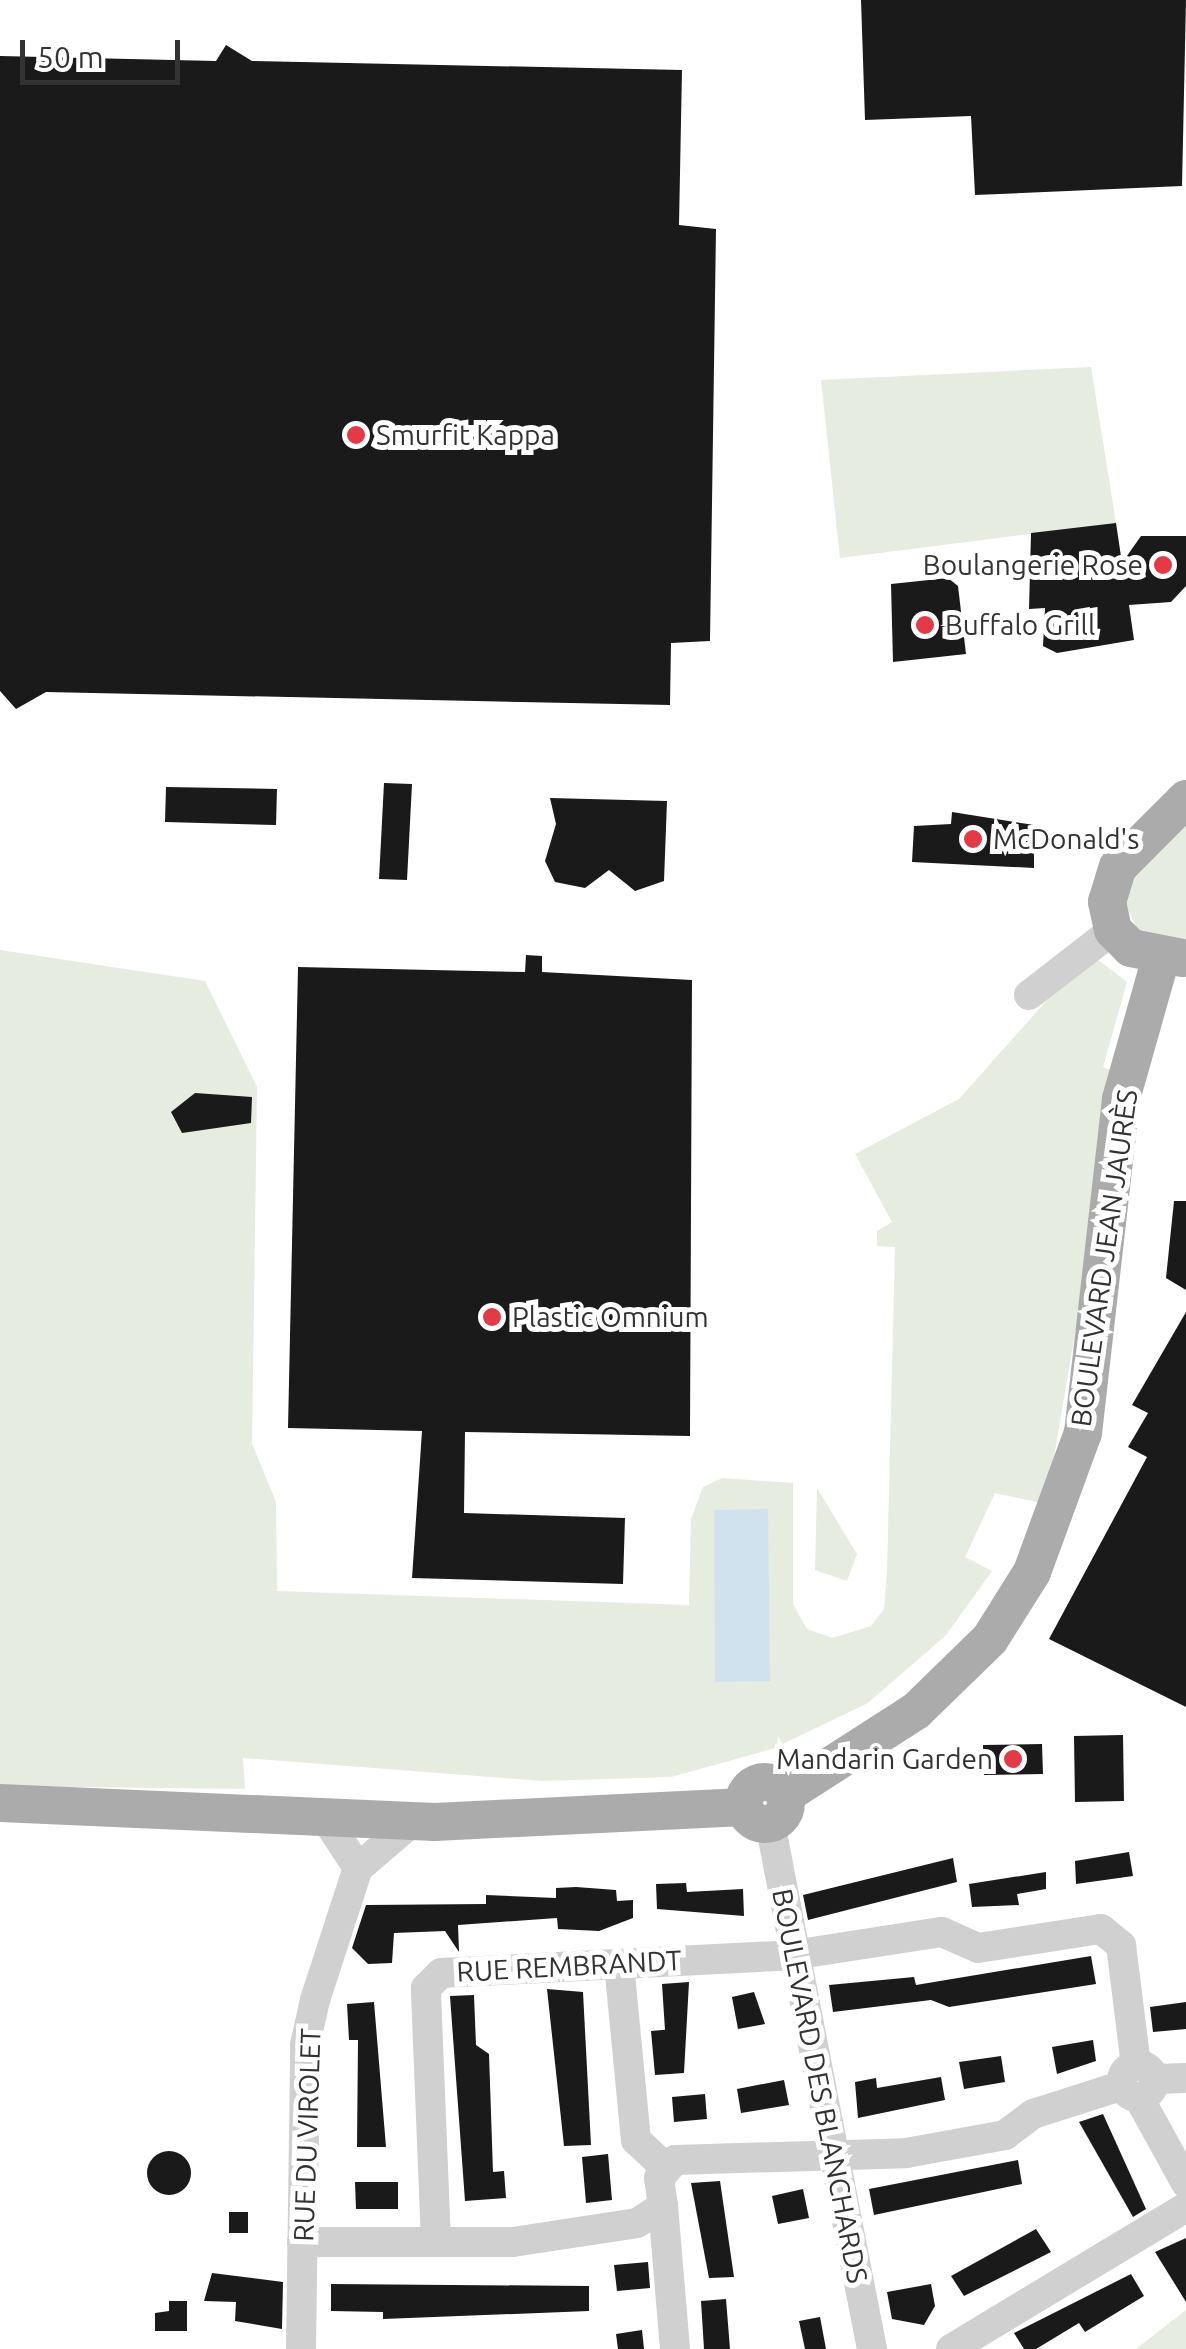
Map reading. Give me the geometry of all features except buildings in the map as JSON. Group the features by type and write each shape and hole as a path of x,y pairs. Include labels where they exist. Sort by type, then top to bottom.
{"main road":[{"path":"1173,959 1114,930 1107,902 1118,867 1186,799"},
{"name":"BOULEVARD JEAN JAURÈS","path":"766,1808 916,1710 990,1639 1032,1572 1082,1433 1121,1099 1173,959"},
{"path":"202,1808 364,1800 510,1814 658,1817 766,1808"},
{"path":"0,1803 202,1808 413,1821 510,1814"}],"street":[{"path":"1029,994 1114,930"},
{"name":"BOULEVARD DES BLANCHARDS","path":"766,1808 872,2349"},
{"path":"326,1818 358,1868 413,1821"},
{"name":"RUE DU VIROLET","path":"301,2349 305,2045 358,1868"},
{"name":"RUE REMBRANDT","path":"436,2242 426,1988 441,1973 794,1955 942,1932 978,1948 1101,1929 1121,1945 1147,2081"},
{"path":"619,1964 636,2140 667,2170"},
{"path":"675,2349 663,2206 667,2170 675,2160 906,2154 1005,2135 1033,2114 1147,2081 1186,2183"},
{"path":"302,2242 513,2242 622,2225 663,2206"},
{"path":"951,2349 1186,2206"}],"shaded area":[{"path":"1091,367 1116,523 840,558 821,380"},
{"path":"1186,824 1186,940 1138,932 1126,905 1131,878"},
{"path":"0,950 205,981 257,1087 252,1444 276,1502 277,1591 689,1605 691,1519 703,1487 722,1478 793,1483 793,1604 807,1629 832,1638 871,1626 884,1609 887,1571 895,1247 877,1246 877,1231 892,1222 855,1154 959,1099 1089,953 1127,982 1103,1067 1111,1070 1081,1298 1046,1504 995,1493 965,1557 992,1571 946,1635 868,1703 772,1749 671,1777 543,1781 243,1758 245,1789 0,1786"},
{"path":"817,1488 857,1554 847,1581 815,1570"},
{"path":"1186,2310 1186,2349 1136,2349"}],"water":[{"path":"768,1509 770,1681 715,1682 714,1510"}],"place":[{"name":"Smurfit Kappa","path":"356,435"},
{"name":"Boulangerie Rose","path":"1163,565"},
{"name":"Buffalo Grill","path":"925,625"},
{"name":"McDonald's","path":"973,839"},
{"name":"Plastic Omnium","path":"492,1317"},
{"name":"Mandarin Garden","path":"1013,1759"}]}
